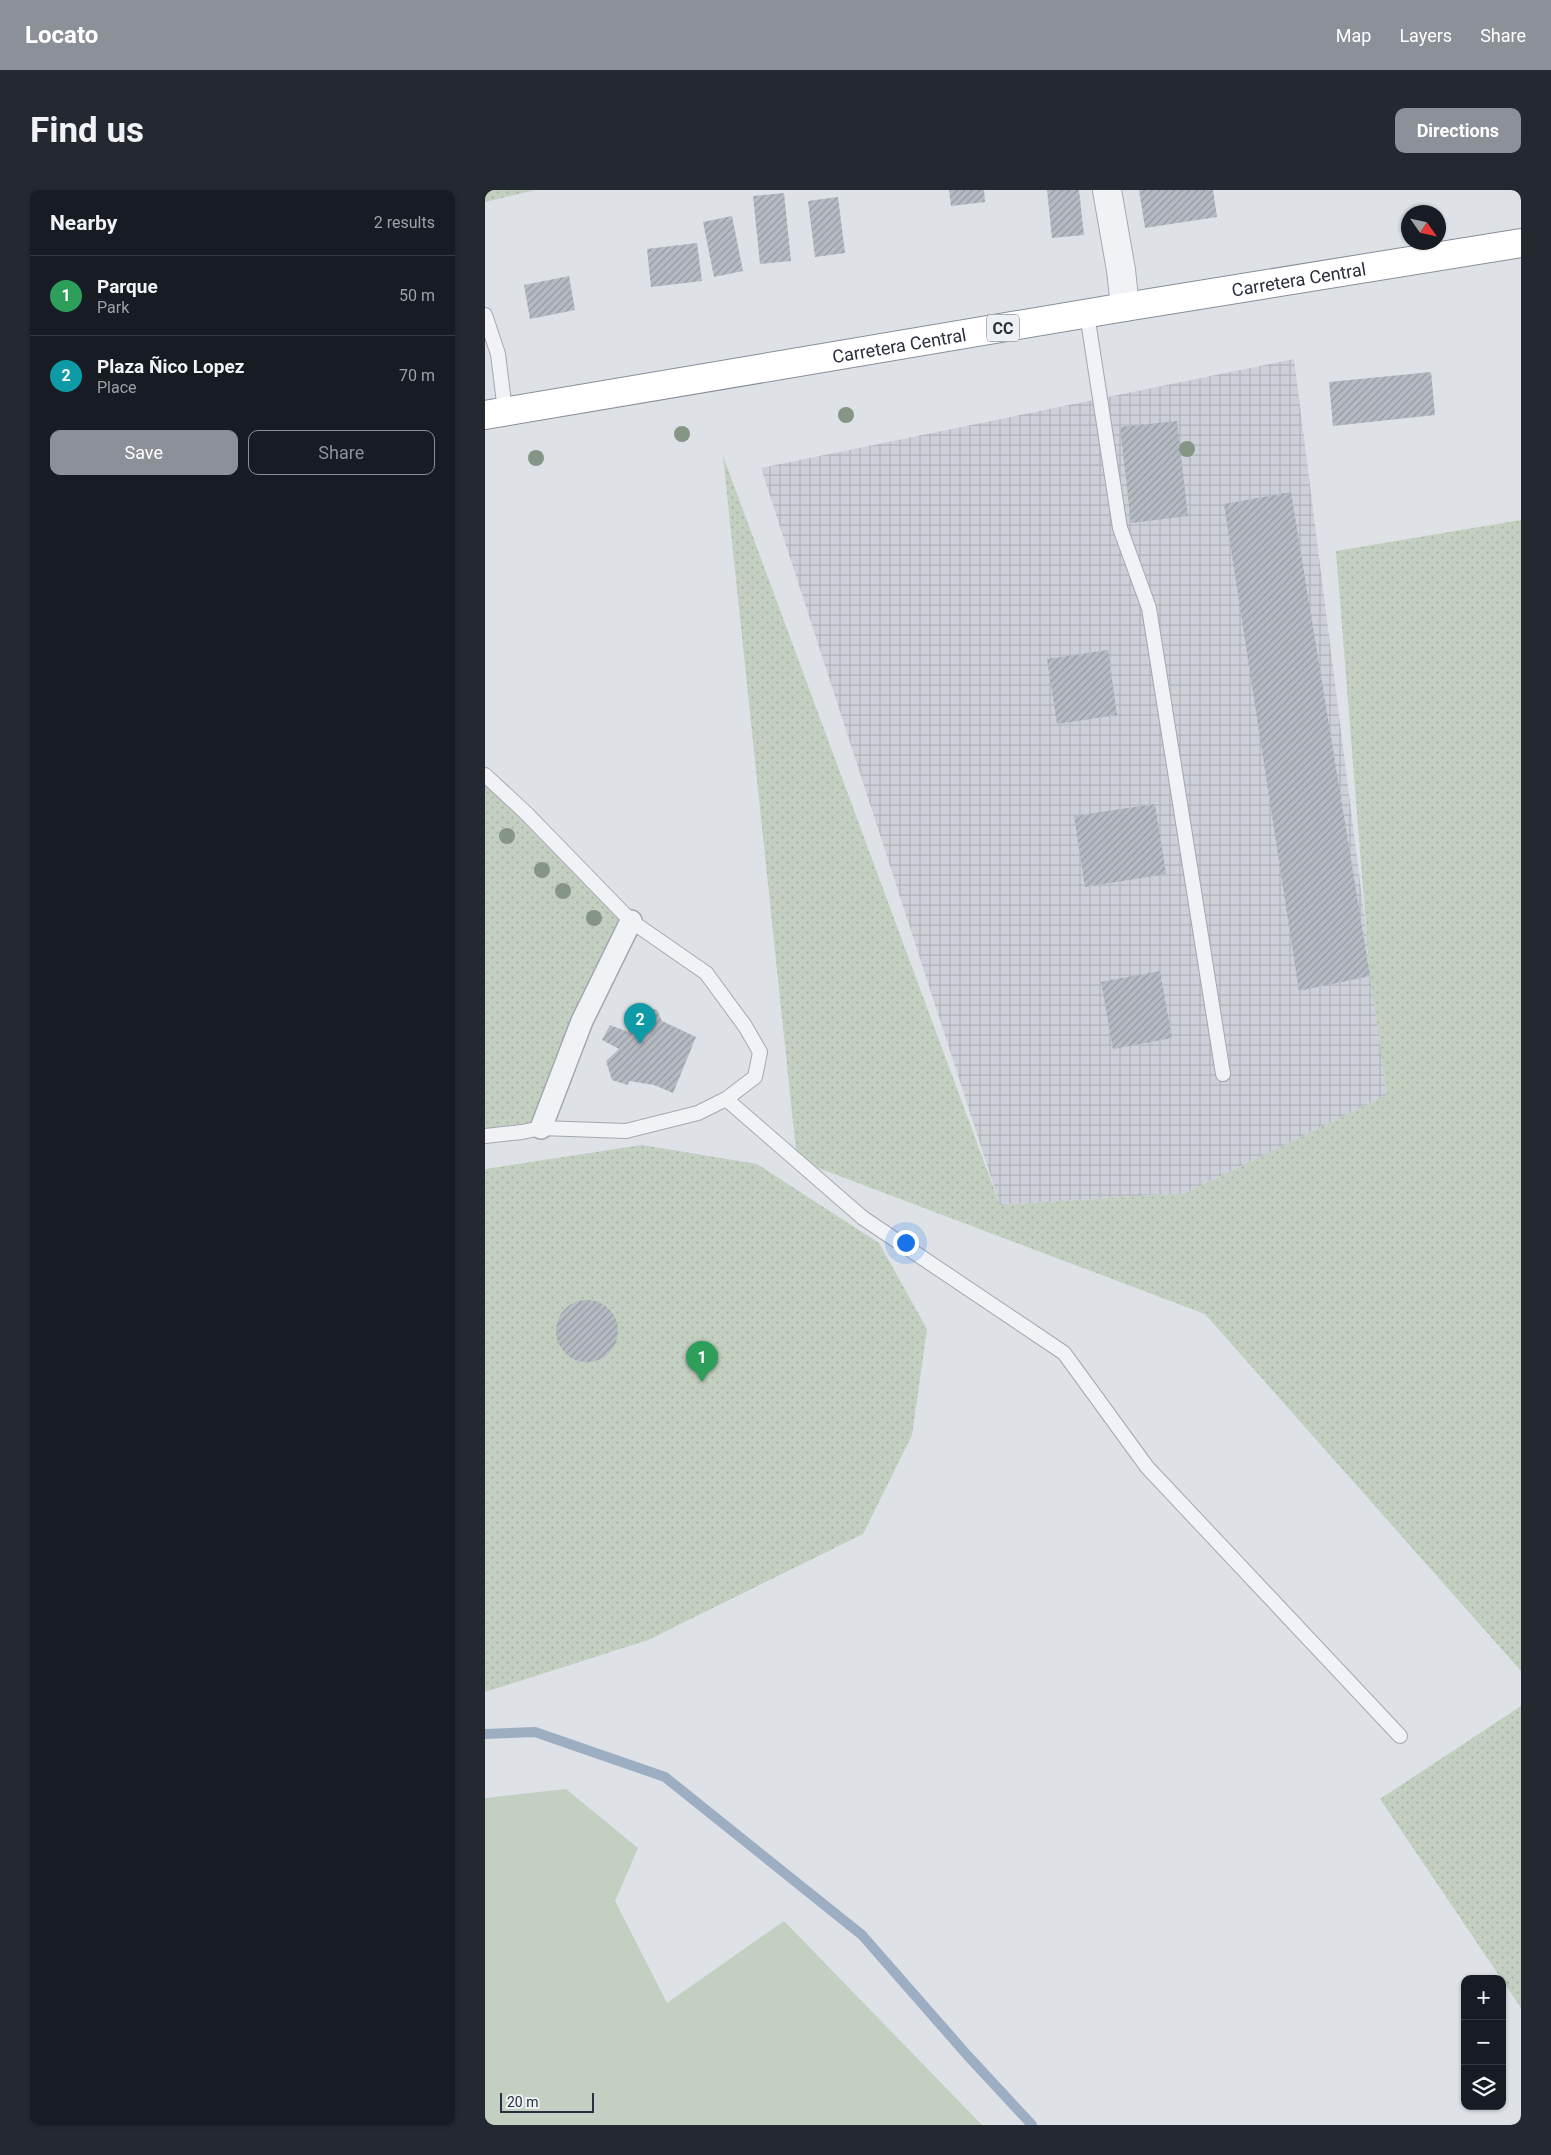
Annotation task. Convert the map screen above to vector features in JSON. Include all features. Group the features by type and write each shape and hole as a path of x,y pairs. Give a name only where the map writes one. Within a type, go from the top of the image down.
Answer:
{"highway":[{"name":"Carretera Central","path":"495,413 1125,307 1521,243"}],"street":[{"path":"1107,190 1121,270 1125,307"},
{"path":"541,1128 582,1021 631,922"}],"lane":[{"path":"1087,314 1120,528 1149,608 1223,1074"},
{"path":"485,315 498,354 495,413"},
{"path":"485,775 526,813 631,922 706,973 745,1026 760,1052 755,1077 726,1098 698,1113 627,1131 541,1128 485,1136"},
{"path":"726,1098 863,1218 1064,1354 1147,1467 1400,1736"}],"shaded area":[{"path":"1294,359 1387,1095 1186,1193 1000,1205 761,468"}],"green space":[{"path":"485,190 536,190 485,202"},
{"path":"723,456 1000,1205 1186,1193 1387,1095 1370,976 1336,551 1521,520 1521,1671 1205,1314 797,1160"},
{"path":"485,780 631,921 541,1128 485,1133"},
{"path":"642,1145 757,1164 879,1243 927,1329 912,1435 863,1534 648,1640 485,1692 485,1169"},
{"path":"1521,1706 1521,2008 1506,1986 1506,1975 1499,1975 1380,1799"},
{"path":"566,1789 638,1848 615,1901 667,2003 784,1921 982,2125 485,2125 485,1798"}],"building":[{"path":"949,190 984,190 985,202 951,206"},
{"path":"1047,190 1079,190 1084,235 1052,238"},
{"path":"1139,190 1213,190 1217,217 1145,228"},
{"path":"784,193 791,261 760,264 753,196"},
{"path":"838,197 845,253 815,257 808,201"},
{"path":"732,216 743,271 714,277 703,222"},
{"path":"697,243 702,281 651,287 647,249"},
{"path":"569,276 575,310 530,319 524,285"},
{"path":"1431,372 1435,415 1333,426 1329,382"},
{"path":"1177,421 1188,516 1131,523 1120,427"},
{"path":"1291,492 1370,976 1299,991 1224,504"},
{"path":"1108,650 1117,715 1057,724 1047,659"},
{"path":"1155,804 1166,874 1085,887 1074,816"},
{"path":"1160,971 1172,1038 1113,1049 1101,982"},
{"path":"638,1005 657,1010 662,1021 696,1037 673,1093 654,1085 629,1081 628,1085 612,1080 606,1061 619,1049 602,1040 610,1025 628,1032 628,1014"},
{"path":"587,1300 599,1302 609,1309 616,1319 618,1331 616,1343 609,1353 599,1360 587,1362 575,1360 565,1353 558,1343 556,1331 558,1319 565,1309 575,1302"}],"waterway":[{"path":"485,1734 535,1732 665,1777 862,1935 968,2056 1032,2125"}],"place":[{"name":"Plaza Ñico Lopez","path":"640,1044"},
{"name":"Parque","path":"702,1382"}]}
